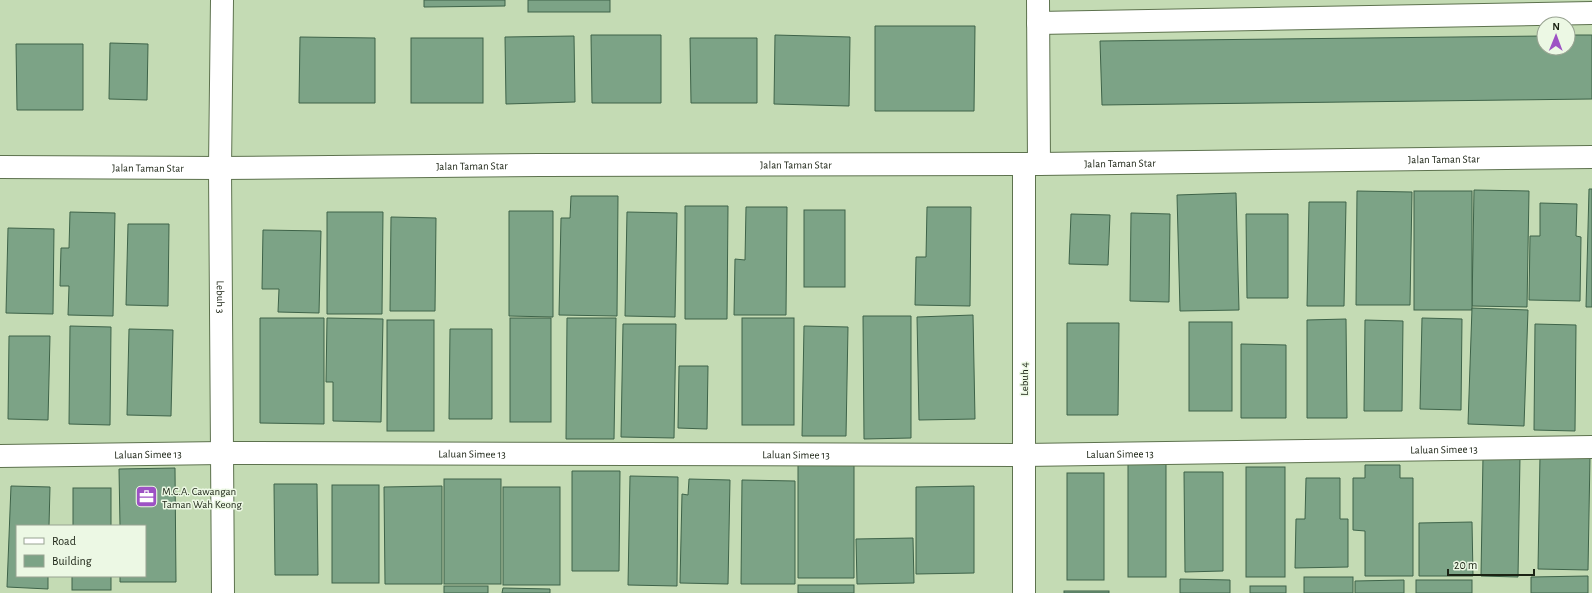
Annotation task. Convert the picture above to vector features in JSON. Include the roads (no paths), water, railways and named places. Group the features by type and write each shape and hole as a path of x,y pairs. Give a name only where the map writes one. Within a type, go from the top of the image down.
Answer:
{"street":[{"name":"Lebuh 3","path":"222,0 220,168 223,593"},
{"name":"Lebuh 4","path":"1024,593 1024,455 1038,0"},
{"path":"1038,23 1592,13"},
{"name":"Jalan Taman Star","path":"0,167 220,168 540,165 1032,164 1592,157"},
{"name":"Laluan Simee 13","path":"0,456 222,453 1024,455 1592,446"}],"place":[{"name":"M.C.A. Cawangan Taman Wah Keong","path":"147,497"}]}
